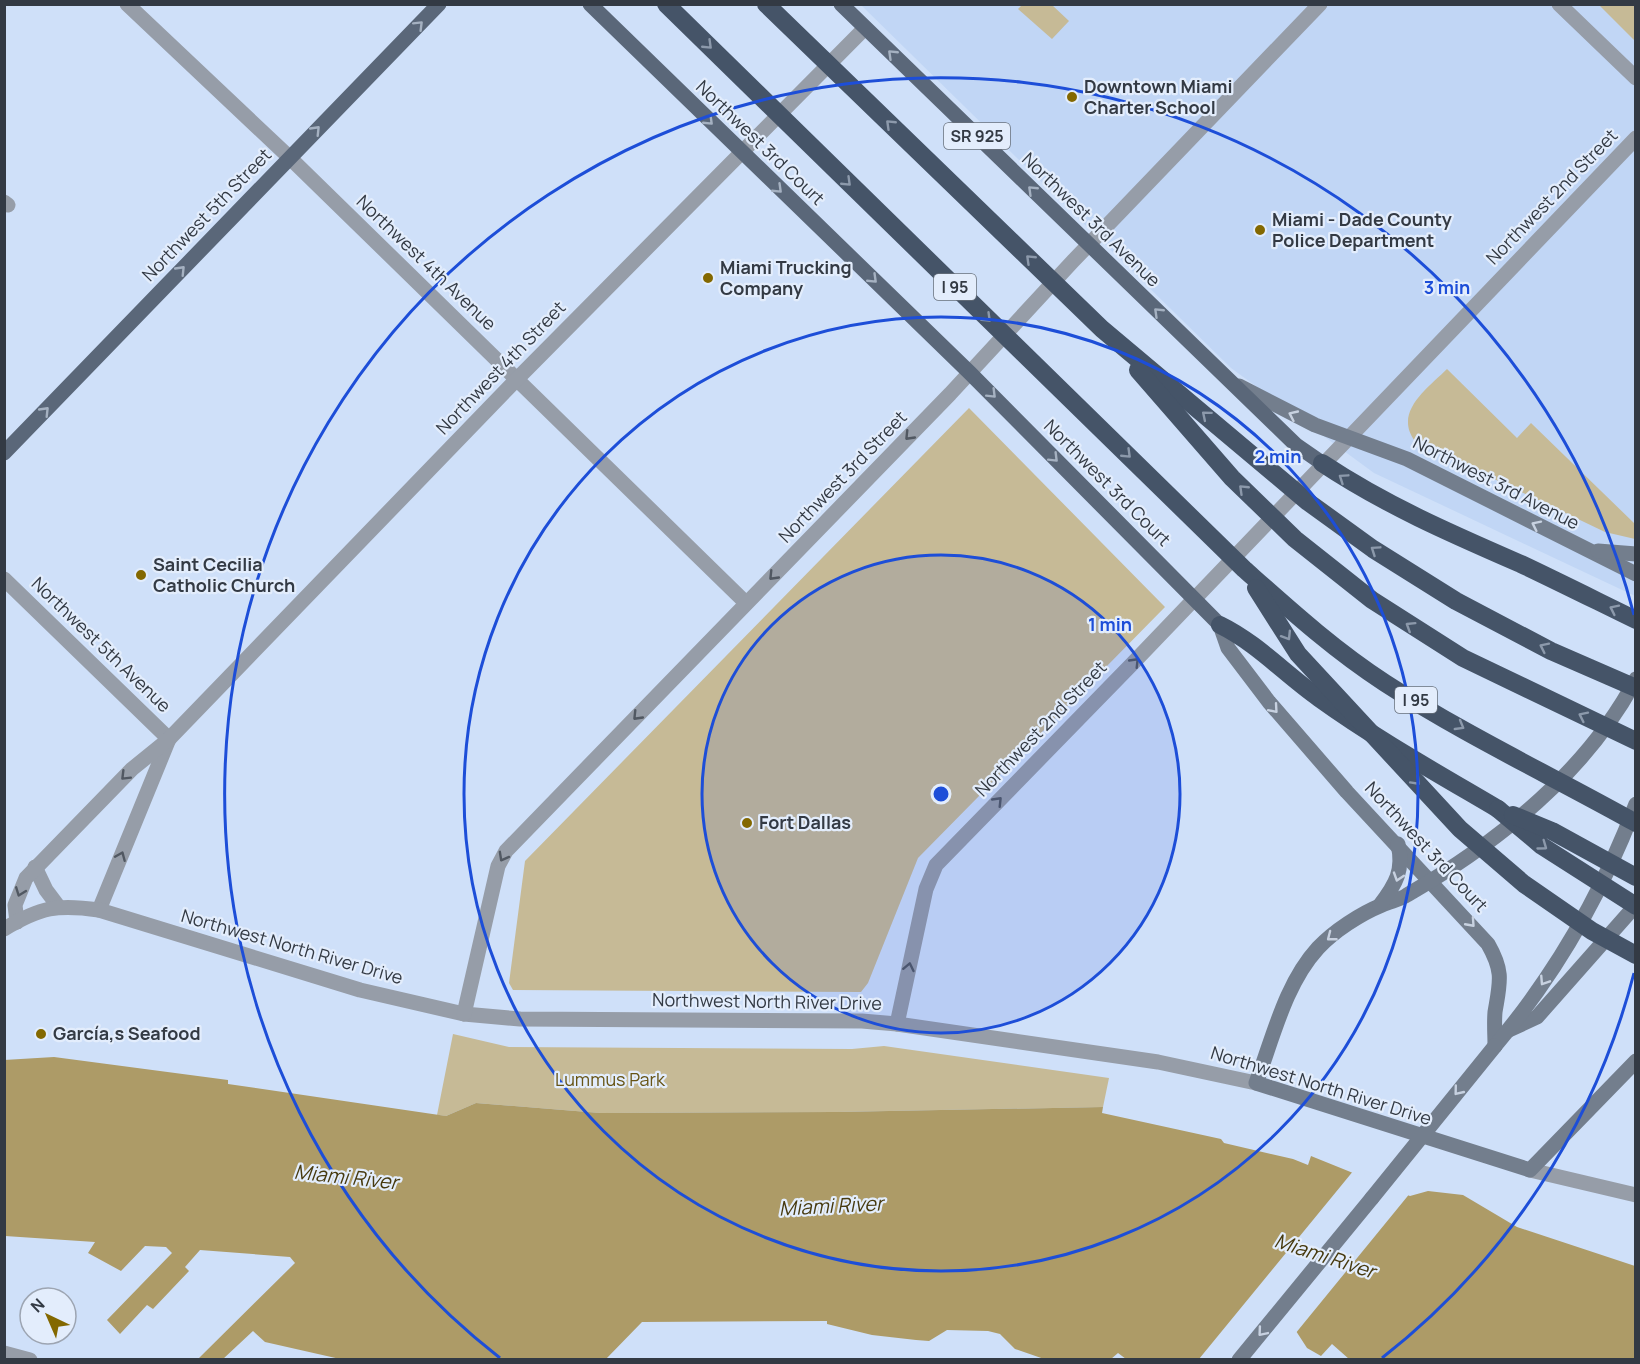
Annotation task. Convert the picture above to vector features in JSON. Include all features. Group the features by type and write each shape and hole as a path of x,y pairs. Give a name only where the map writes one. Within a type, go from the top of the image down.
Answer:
{"highway":[{"name":"I 95","path":"666,4 1244,569 1309,627 1385,683 1527,765 1635,823"},
{"path":"766,4 1102,329 1276,476 1373,549 1501,626 1635,688"},
{"path":"1102,329 1232,478 1295,539 1333,570 1398,618 1463,658 1635,741"},
{"path":"1322,463 1361,490 1424,522 1635,620"},
{"path":"1244,569 1298,654 1460,829 1524,884 1592,931 1635,955"},
{"path":"1220,625 1240,635 1286,674 1349,720 1498,809 1552,831 1635,876"},
{"path":"1605,806 1635,812"},
{"path":"1498,809 1542,846 1635,906"}],"main road":[{"name":"Northwest 5th Street","path":"4,453 439,4"},
{"name":"Northwest 3rd Court","path":"590,4 970,373 1220,625 1228,648 1269,702 1347,792 1475,926 1496,957 1501,978 1495,1013 1495,1046"},
{"name":"Northwest 3rd Avenue","path":"841,4 1200,353 1239,386 1296,445 1322,463"},
{"name":"Northwest 3rd Avenue","path":"1239,386 1315,425 1407,459 1635,574"},
{"path":"1589,551 1635,554"},
{"path":"1256,1083 1287,1001 1306,962 1328,938 1380,905 1405,897 1500,834 1554,786 1597,737 1635,680"},
{"path":"1239,1359 1507,1032 1542,983 1586,911 1616,852 1635,804"},
{"path":"1380,905 1400,876 1401,856 1398,844"},
{"path":"1507,1032 1537,1017 1635,906"},
{"path":"1530,1170 1635,1061"},
{"name":"Northwest North River Drive","path":"1256,1083 1530,1170"}],"street":[{"name":"Northwest 4th Avenue","path":"127,4 289,157 746,603"},
{"name":"Northwest 3rd Street","path":"464,1014 498,866 506,851 970,373 1320,4"},
{"path":"1559,4 1635,78"},
{"name":"Northwest 4th Street","path":"11,925 19,892 35,867 132,769 170,739 517,379 865,28"},
{"name":"Northwest 2nd Street","path":"897,1024 926,889 936,865 1635,138"},
{"name":"Northwest 5th Avenue","path":"4,579 170,739"},
{"name":"Northwest 4th Street","path":"99,910 170,739"},
{"path":"35,867 46,890 58,906"},
{"name":"Northwest North River Drive","path":"11,925 34,912 58,906 99,910 360,990 464,1014 520,1019 851,1021 897,1024 1158,1062 1256,1083"},
{"path":"1530,1170 1635,1195"},
{"path":"4,1353 30,1359"}],"shaded area":[{"path":"861,5 1635,5 1635,596 1374,473 1231,368"}],"green space":[{"path":"1022,5 1052,5 1069,21 1052,39 1018,9"},
{"path":"1599,5 1635,5 1635,41"},
{"path":"1447,369 1517,438 1531,423 1635,524 1635,539 1605,532 1415,441 1409,430 1410,410 1423,392"},
{"path":"969,408 1165,607 918,858 868,983 861,992 513,990 509,983 525,861"},
{"name":"Lummus Park","path":"453,1034 509,1047 852,1049 884,1046 1109,1078 1103,1107 837,1112 600,1113 476,1103 446,1116 437,1115"}],"water":[{"name":"Miami River","path":"54,1057 228,1080 228,1084 446,1116 476,1103 600,1113 837,1112 1103,1107 1102,1113 1221,1139 1224,1143 1293,1159 1308,1165 1311,1156 1410,1196 1428,1191 1463,1195 1517,1227 1635,1266 1635,1359 1349,1359 1332,1344 1321,1356 1307,1348 1296,1331 1268,1331 1212,1359 1126,1359 1118,1353 1111,1359 1047,1360 1015,1349 1000,1334 988,1331 947,1330 929,1341 872,1335 827,1324 827,1321 642,1322 606,1359 340,1359 265,1342 253,1331 223,1359 198,1359 295,1263 290,1257 200,1250 185,1267 189,1271 153,1309 147,1305 120,1334 107,1320 172,1253 166,1247 145,1246 121,1271 88,1253 95,1242 5,1236 4,1060"}],"pier":[{"path":"1354,1170 1411,1192 1295,1334 1269,1334 1217,1360 1199,1359"}],"place":[{"name":"Downtown Miami Charter School","path":"1072,97"},
{"name":"Miami - Dade County Police Department","path":"1260,230"},
{"name":"Miami Trucking Company","path":"708,278"},
{"name":"Saint Cecilia Catholic Church","path":"141,575"},
{"name":"Fort Dallas","path":"747,823"},
{"name":"García,s Seafood","path":"41,1034"}]}
